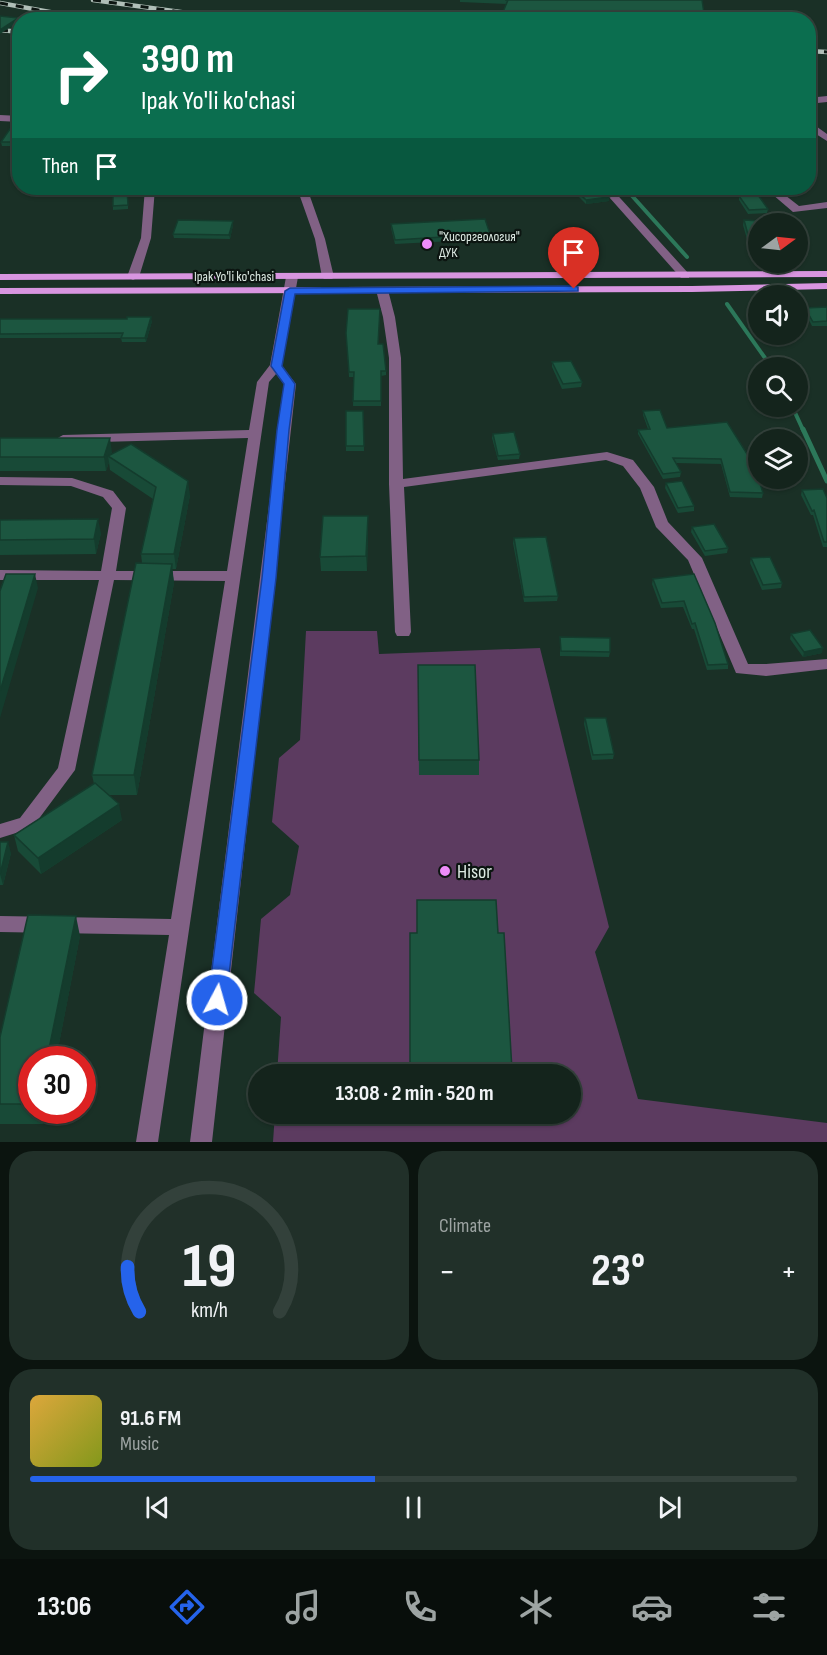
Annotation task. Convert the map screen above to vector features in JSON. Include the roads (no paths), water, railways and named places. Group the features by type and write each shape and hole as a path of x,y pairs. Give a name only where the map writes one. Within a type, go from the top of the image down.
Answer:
{"main road":[{"name":"Ipak Yo'li ko'chasi","path":"0,277 328,278 827,274"},
{"name":"Ipak Yo'li ko'chasi","path":"0,291 827,286"}],"street":[{"path":"133,277 146,238 149,195"},
{"path":"304,195 320,239 328,278"},
{"path":"612,195 685,276"},
{"path":"779,195 797,210 827,205"},
{"path":"147,1142 263,382 276,366 292,277"},
{"path":"382,290 389,317 395,358 396,484 403,632"},
{"path":"201,1142 290,384 276,366"},
{"path":"45,439 256,434"},
{"path":"396,484 607,456 628,463 647,487 661,524 695,558 742,669 766,670 827,664"},
{"path":"0,481 72,482 108,494 119,508 108,575 66,770 26,823 0,831"},
{"path":"0,575 232,576"},
{"path":"0,925 179,927"}],"waterway":[{"path":"631,195 687,257"},
{"path":"727,304 764,357"},
{"path":"797,417 803,429"},
{"path":"808,440 827,481"}],"railway":[{"path":"93,0 181,12"},
{"path":"0,3 50,12"},
{"path":"0,30 12,31"},
{"path":"816,51 827,52"}],"place":[{"name":"\"Хисоргеология\" ДУК","path":"427,244"},
{"name":"Hisor","path":"445,871"}]}
